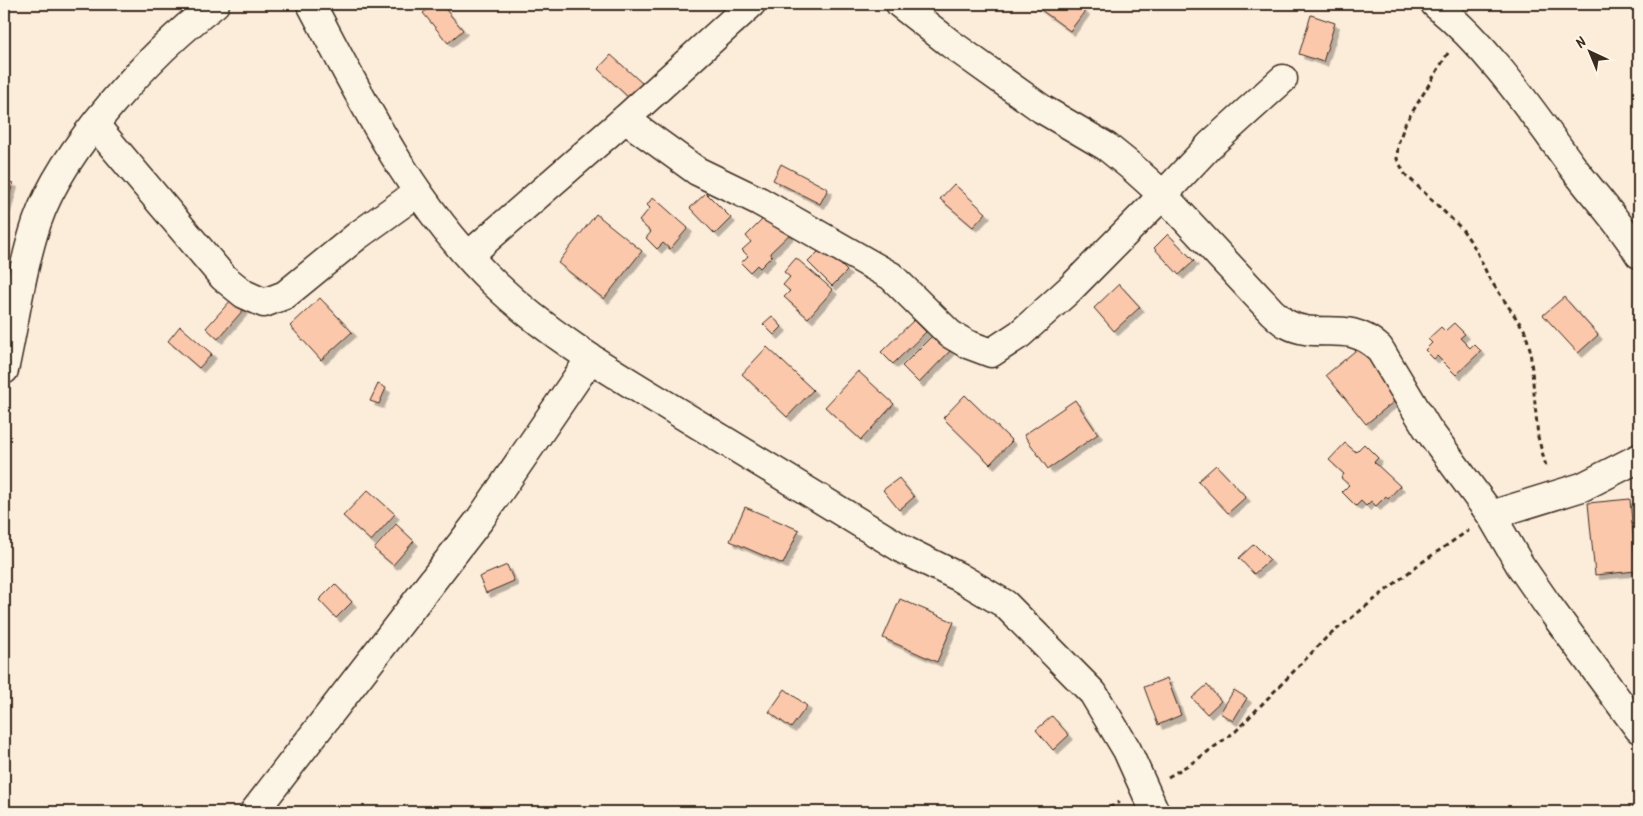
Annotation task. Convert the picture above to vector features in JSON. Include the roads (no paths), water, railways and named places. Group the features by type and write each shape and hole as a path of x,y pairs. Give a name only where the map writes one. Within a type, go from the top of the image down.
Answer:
{"street":[{"path":"4,370 25,263 38,220 62,172 95,125 133,80 183,28 215,4"},
{"path":"311,4 354,86 417,193 468,255 494,283 530,315 590,359 906,551 959,577 1005,604 1093,693 1126,750 1150,801"},
{"path":"468,255 625,119 751,4"},
{"path":"900,4 951,44 1042,109 1107,146 1163,195 1272,312 1288,325 1311,330 1352,332 1368,338 1379,348 1427,428 1492,515 1520,565 1546,604 1639,729"},
{"path":"1435,4 1464,30 1496,64 1533,110 1639,254"},
{"path":"625,119 697,171 759,200 890,276 950,334 966,344 992,353 1020,334 1070,289 1163,195 1210,144 1283,79"},
{"path":"95,125 223,277 244,294 264,303 285,295 357,236 417,193"},
{"path":"261,810 481,518 590,359"},
{"path":"1492,515 1582,487 1639,458"}]}
